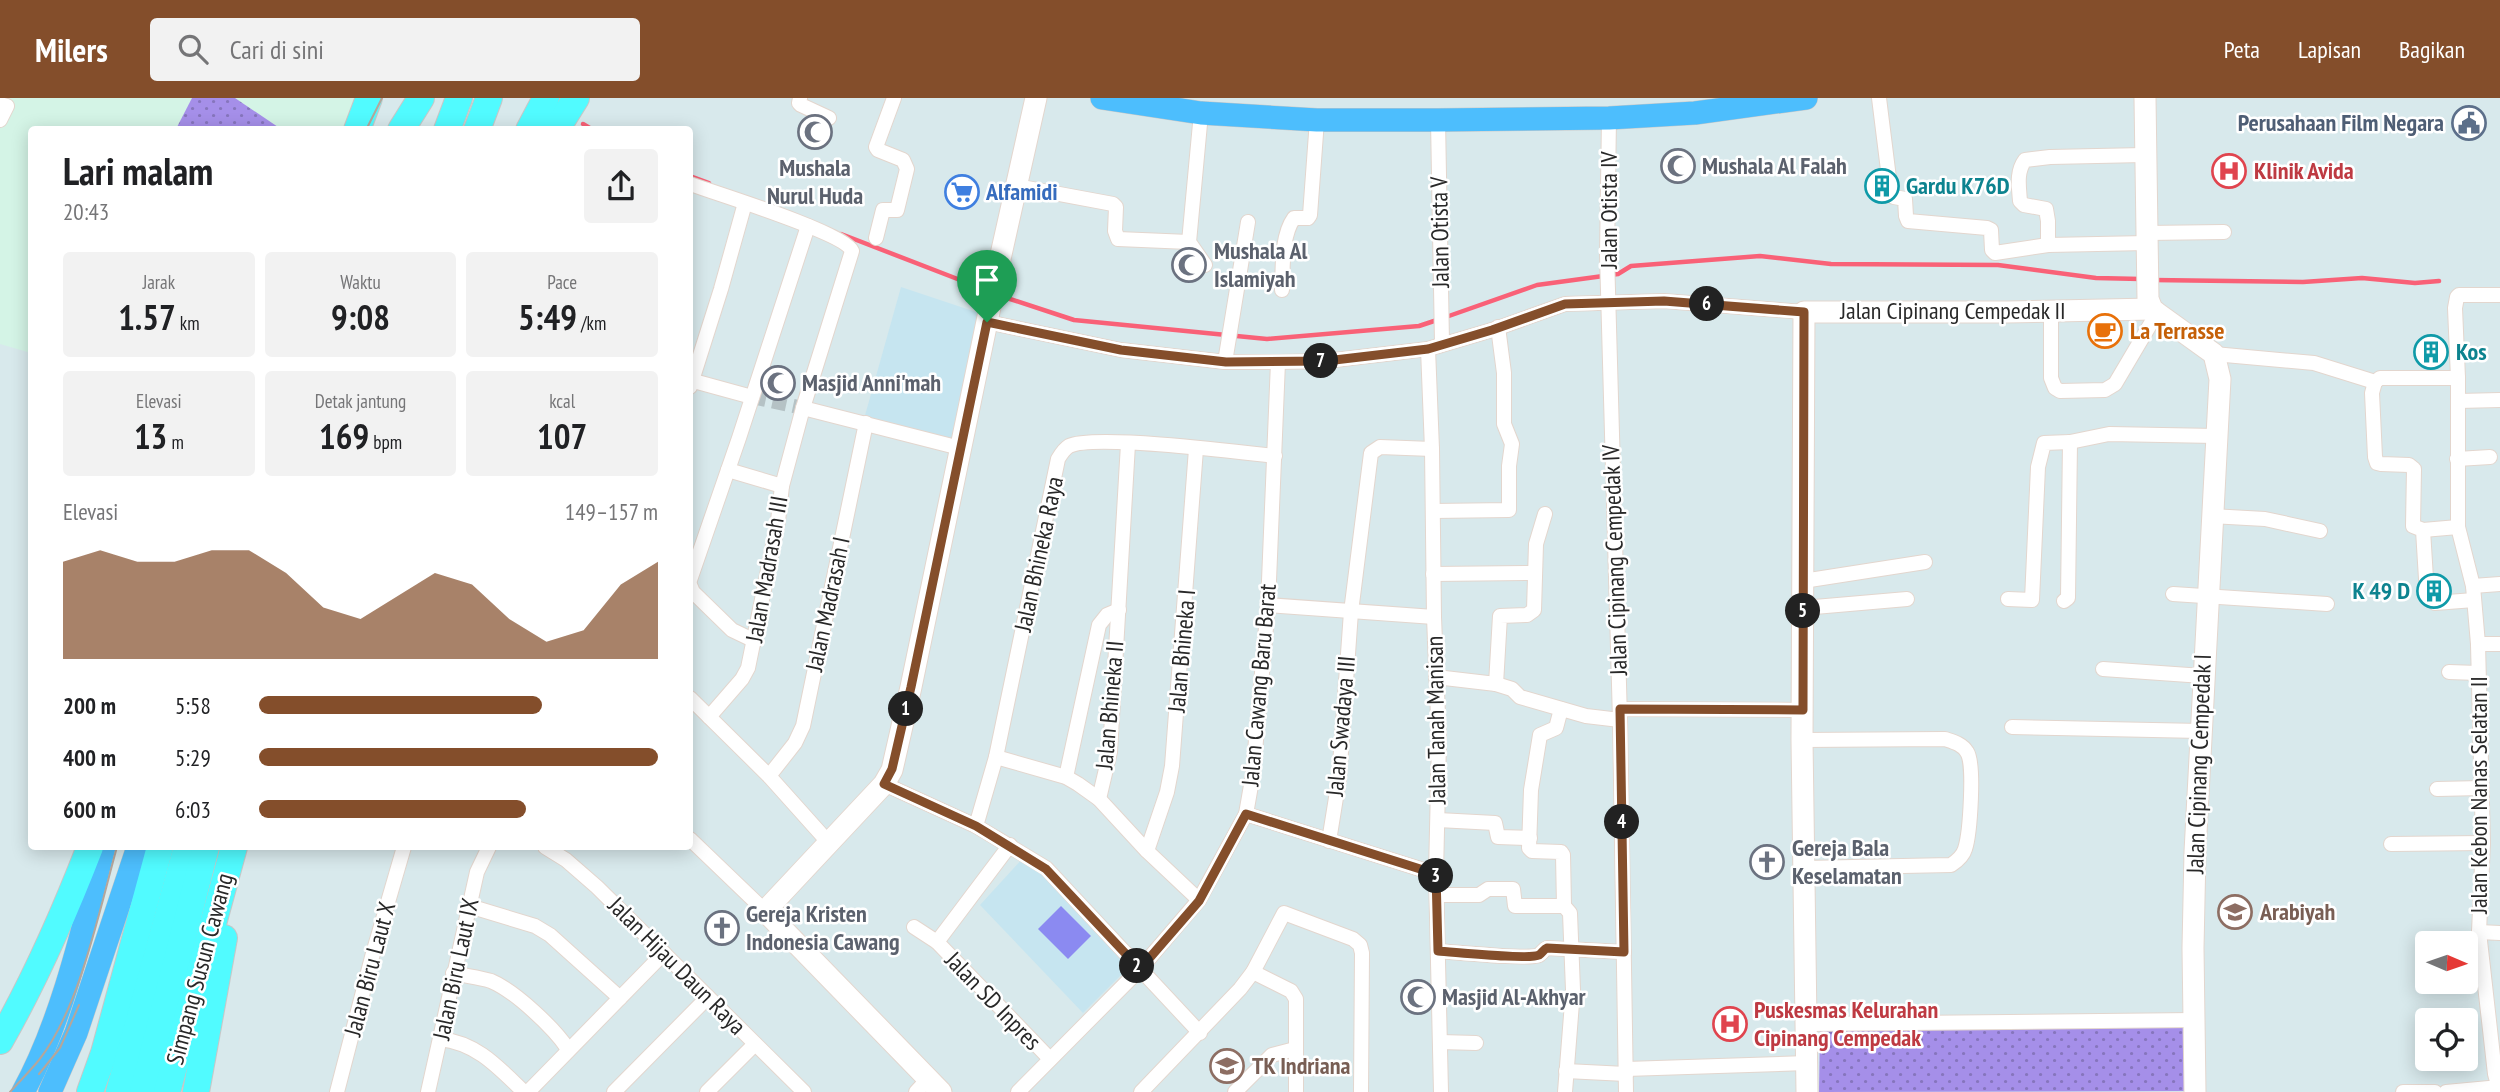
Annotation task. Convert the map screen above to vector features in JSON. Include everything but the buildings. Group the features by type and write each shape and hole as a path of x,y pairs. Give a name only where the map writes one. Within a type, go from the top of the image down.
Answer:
{"highway":[{"path":"358,126 369,98"},
{"path":"394,126 405,98"},
{"path":"404,126 421,98"},
{"path":"449,126 460,98"},
{"path":"478,126 489,98"},
{"path":"531,126 546,98"},
{"path":"558,126 576,98"},
{"path":"0,1041 45,958 89,850"},
{"path":"90,1092 104,1053 159,850"},
{"path":"119,1092 186,850"},
{"path":"143,1092 205,850"},
{"name":"Simpang Susun Cawang","path":"167,1092 233,850"},
{"path":"196,1092 242,850"}],"main road":[{"path":"1102,98 1201,113 1317,120 1609,118 1695,113 1806,98"},
{"path":"27,1085 74,959 103,850"},
{"path":"52,1089 76,1033 137,850"}],"street":[{"path":"800,98 801,105 829,118"},
{"path":"876,238 883,210 897,210 907,169 903,160 876,147 894,98"},
{"path":"765,911 884,784 892,769 1036,98"},
{"path":"1879,98 1891,194 1905,199 1908,220 1990,229 1992,250 1995,253 2048,245 2147,243 2224,232"},
{"path":"2144,98 2146,284 2154,311 2214,354 2314,363 2375,382"},
{"path":"0,120 6,102"},
{"path":"1201,113 1189,242 1205,265"},
{"name":"Jalan Otista IV","path":"1609,118 1609,302"},
{"path":"1282,290 1290,223 1294,218 1308,218 1310,215 1317,120"},
{"name":"Jalan Otista V","path":"1435,346 1442,316 1438,120"},
{"path":"2048,245 2046,209 2024,205 2020,201 2018,177 2021,163 2025,160 2050,157 2144,155"},
{"path":"693,185 808,226 693,574"},
{"path":"1016,187 1113,204 1116,207 1115,236 1118,239 1189,242"},
{"path":"693,373 721,289 745,203"},
{"path":"1226,362 1248,222"},
{"name":"Jalan Madrasah III","path":"709,717 742,680 755,640 778,521 782,486 803,408 852,255 851,247 808,226"},
{"path":"2478,644 2474,593 2458,527 2455,307 2457,297 2500,295"},
{"path":"991,302 1121,350 1226,362 1326,361 1435,346 1565,304 1664,301 1804,312"},
{"name":"Jalan Cipinang Cempedak IV","path":"1609,302 1620,715 1626,1092"},
{"path":"2051,311 2051,378 2055,388 2060,391 2110,388 2154,311"},
{"name":"Jalan Cipinang Cempedak II","path":"1807,1092 1802,740 1804,312 2154,311"},
{"path":"1433,511 1509,510 1512,444 1504,424 1504,373 1498,327"},
{"name":"Jalan Tanah Manisan","path":"1435,346 1432,449 1439,741 1436,874 1441,1092"},
{"name":"Jalan Cipinang Cempedak I","path":"2195,1092 2193,948 2203,676 2220,379 2214,354"},
{"name":"Jalan Cawang Baru Barat","path":"1018,1092 1140,969 1199,901 1246,814 1253,774 1268,605 1278,362"},
{"path":"2458,378 2380,378 2375,382 2372,393 2377,463 2409,465 2414,469 2413,526 2423,530 2458,527"},
{"path":"693,383 752,397"},
{"path":"2458,401 2500,400"},
{"path":"803,408 960,447"},
{"name":"Jalan Madrasah I","path":"769,776 795,743 803,726 866,423"},
{"path":"2008,599 2032,600 2038,467 2044,443 2070,442 2109,434 2216,436"},
{"path":"2064,601 2068,599 2069,574 2070,442"},
{"name":"Jalan Bhineka Raya","path":"976,826 996,757 1058,459 1070,446 1086,443 1275,456"},
{"name":"Jalan Bhineka II","path":"1099,799 1110,752 1128,444"},
{"name":"Jalan Swadaya III","path":"1329,841 1339,779 1351,612 1371,453 1380,447 1432,449"},
{"name":"Jalan Bhineka I","path":"1147,850 1167,792 1172,766 1196,449"},
{"path":"2457,459 2490,457"},
{"path":"728,470 782,486"},
{"path":"1496,684 1499,618 1503,614 1533,613 1536,544 1545,514"},
{"path":"2211,516 2265,519 2320,531"},
{"path":"2423,530 2427,595 2430,600 2435,603 2500,584"},
{"path":"1803,580 1925,562"},
{"path":"1433,573 1535,573"},
{"path":"693,592 732,630 755,640"},
{"path":"2173,594 2327,604"},
{"path":"1803,608 1907,600"},
{"path":"1268,605 1434,617"},
{"name":"Jalan Bhineka II","path":"1066,777 1099,625 1107,615 1119,610"},
{"name":"Jalan Kebon Nanas Selatan II","path":"2499,1089 2479,932 2483,843 2478,644 2500,644"},
{"path":"2103,670 2203,676"},
{"path":"2449,672 2478,673"},
{"path":"1436,677 1496,684 1512,689 1520,697 1586,716 1803,710"},
{"path":"693,701 769,776 829,843"},
{"path":"1561,709 1556,728 1540,735 1531,790 1529,848 1532,851 1562,853 1564,906 1570,913 1573,990 1565,1092"},
{"path":"2012,727 2201,731"},
{"path":"1802,740 1944,739 1958,743 1965,750 1969,755 1970,769 1969,830 1965,852 1951,865 1805,868"},
{"path":"996,757 1066,777 1099,799 1199,901"},
{"path":"884,784 976,826 1046,869 1200,1033"},
{"path":"2437,789 2482,788"},
{"path":"1246,814 1436,874"},
{"path":"1437,820 1495,823 1498,837 1530,838"},
{"path":"693,842 765,911 928,1088"},
{"path":"2391,844 2483,843"},
{"path":"937,942 1010,845"},
{"name":"Jalan Biru Laut X","path":"337,1092 403,850"},
{"name":"Jalan Biru Laut IX","path":"428,1092 477,872 488,850"},
{"name":"Jalan Hijau Daun Raya","path":"550,850 566,860 597,887 801,1091"},
{"path":"1437,895 1479,895 1488,889 1513,889 1517,907 1564,906"},
{"path":"469,906 534,926 550,935 621,998"},
{"path":"1141,1092 1234,997 1253,972 1284,913 1360,945 1362,1092"},
{"name":"Jalan SD Inpres","path":"914,927 937,942 1050,1059"},
{"path":"2479,932 2500,933"},
{"path":"1438,951 1472,952 1499,957 1537,955 1547,948 1624,952"},
{"path":"440,1039 452,1040 477,1049 526,1092 664,953"},
{"path":"1253,972 1294,994 1296,1092"},
{"path":"453,973 490,981 504,989 558,1033 568,1049"},
{"path":"614,1092 708,997"},
{"path":"1806,1024 2194,1020"},
{"path":"1440,1042 1476,1043"},
{"path":"707,1092 755,1044"},
{"path":"1235,1092 1272,1055 1295,1049"},
{"path":"1566,1071 1626,1072 1807,1063"},
{"path":"2446,1092 2499,1089"},
{"path":"2403,1092 2435,1092"}],"shaded area":[{"path":"10,98 362,98 346,126 28,126 28,352 0,344 0,117"},
{"path":"192,98 235,98 277,126 178,126"},
{"path":"901,287 985,315 957,445 864,419"},
{"path":"1025,856 1130,966 1083,1013 980,905"},
{"path":"1061,906 1091,936 1068,959 1038,929"},
{"path":"2192,1023 2192,1091 1819,1092 1820,1026"}],"waterway":[{"path":"693,177 709,183"},
{"path":"841,234 986,290"},
{"path":"1446,317 1537,285 1618,274 1631,266 1760,256 1831,264 1998,265 2096,278 2141,279"},
{"path":"2153,280 2303,282 2362,278 2415,283 2439,281"},
{"path":"998,295 1074,320 1267,339 1419,326 1437,320"}],"tunnel":[{"path":"752,397 803,408"}],"tram line":[{"path":"368,126 382,98"},
{"path":"10,1092 39,1060 66,1014 87,958 116,850"},
{"path":"39,1074 60,1048 79,1005"}],"place":[{"name":"Perusahaan Film Negara","path":"2469,123"},
{"name":"Mushala Nurul Huda","path":"815,132"},
{"name":"Mushala Al Falah","path":"1678,166"},
{"name":"Klinik Avida","path":"2229,171"},
{"name":"Gardu K76D","path":"1882,186"},
{"name":"Alfamidi","path":"962,192"},
{"name":"Mushala Al Islamiyah","path":"1189,265"},
{"name":"La Terrasse","path":"2105,331"},
{"name":"Kos","path":"2431,352"},
{"name":"Masjid Anni'mah","path":"778,383"},
{"name":"K 49 D","path":"2434,591"},
{"name":"Gereja Bala Keselamatan","path":"1767,862"},
{"name":"Arabiyah","path":"2235,912"},
{"name":"Gereja Kristen Indonesia Cawang","path":"722,928"},
{"name":"Masjid Al-Akhyar","path":"1418,997"},
{"name":"Puskesmas Kelurahan Cipinang Cempedak","path":"1730,1024"},
{"name":"TK Indriana","path":"1227,1066"}],"route":[{"path":"1664,301 1804,312 1803,710 1620,709 1624,952 1547,948 1537,955 1499,957 1472,952 1438,951 1436,874 1246,814 1199,901 1140,969 1046,869 976,826 884,784 892,769 911,687 987,322 1121,350 1226,362 1278,362 1326,361 1428,349 1565,304 1664,301"}]}
